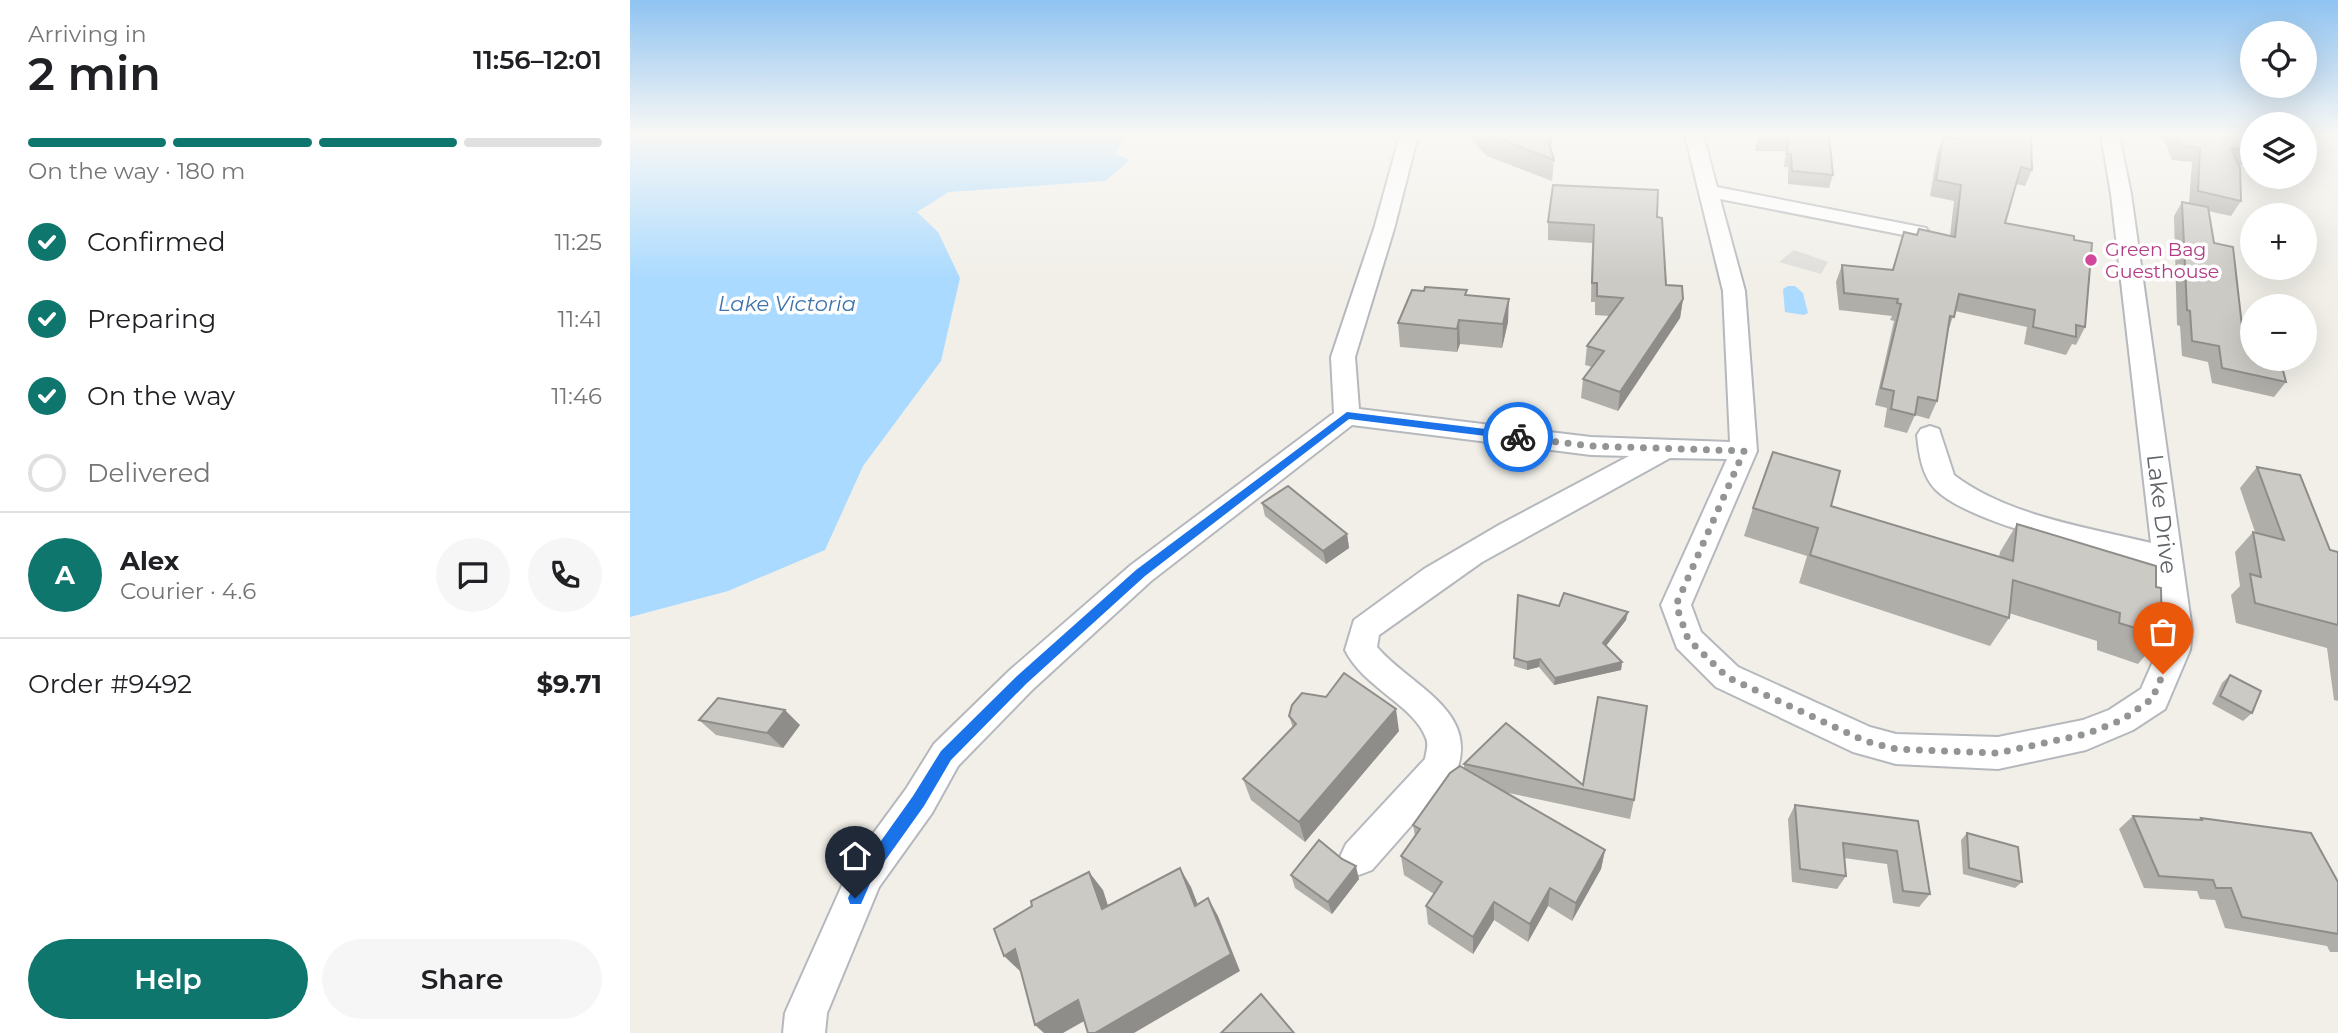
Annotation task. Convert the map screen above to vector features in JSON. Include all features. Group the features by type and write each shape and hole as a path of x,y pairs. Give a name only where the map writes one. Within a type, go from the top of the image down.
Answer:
{"street":[{"path":"1347,416 1343,357 1396,183"},
{"name":"Lake Drive","path":"1704,183 1734,291 1744,451 1676,605 1688,639 1727,677 1865,741 1896,749 1998,753 2086,734 2122,720 2152,699 2174,650 2176,630 2169,558 2119,183"},
{"path":"1706,191 1919,232"},
{"path":"804,1033 806,1013 866,874 919,801 946,755 1021,680 1141,573 1347,416 1591,446 1744,451"},
{"path":"1930,435 1934,461 1943,480 1956,493 1996,510 2169,558"},
{"path":"1359,856 1442,766 1445,739 1429,711 1378,671 1361,650 1365,629 1389,609 1516,527 1665,449"}],"shaded area":[{"path":"1794,250 1828,262 1821,274 1779,262"}],"water":[{"name":"Lake Victoria","path":"630,183 1074,183 949,192 917,212 938,232 960,278 941,361 863,466 825,550 728,591 630,617"},
{"path":"1795,286 1803,293 1808,313 1804,315 1785,312 1783,289"}],"building":[{"path":"1952,183 2016,183 2005,223 2074,236 2074,240 2092,243 2085,327 2076,325 2076,337 2033,327 2035,310 1959,294 1954,317 1950,316 1937,401 1918,397 1915,415 1891,409 1894,391 1881,388 1901,304 1897,303 1898,299 1844,293 1842,265 1893,270 1904,232 1917,235 1919,229 1955,237 1961,185"},
{"path":"2198,183 2240,183 2241,201 2198,191"},
{"path":"1553,185 1658,190 1657,217 1662,218 1666,285 1682,286 1683,299 1620,392 1583,379 1604,351 1587,346 1623,298 1597,296 1597,283 1592,283 1594,225 1548,222"},
{"path":"2182,202 2208,207 2214,243 2233,247 2240,309 2240,371 2283,371 2286,382 2222,368 2219,346 2192,341 2190,311 2187,310"},
{"path":"1425,287 1467,290 1465,295 1509,299 1503,324 1459,320 1457,329 1398,323 1412,290 1424,291"},
{"path":"1773,452 1840,471 1831,506 2013,561 2017,524 2156,566 2156,587 2161,588 2162,636 2119,623 2120,613 2013,580 2009,618 1810,555 1818,528 1753,508"},
{"path":"2257,467 2300,475 2330,550 2338,552 2338,625 2255,603 2250,574 2261,577 2253,532 2284,540"},
{"path":"1288,486 1347,534 1323,551 1262,503"},
{"path":"1564,593 1628,612 1603,643 1622,662 1555,678 1540,659 1527,662 1514,658 1518,595 1559,606"},
{"path":"1344,673 1396,709 1299,822 1243,779 1296,724 1289,716 1292,705 1302,693 1326,697"},
{"path":"2230,675 2261,691 2252,713 2220,696"},
{"path":"1598,697 1647,706 1634,800 1464,764 1506,723 1583,785"},
{"path":"718,698 785,710 767,733 699,720"},
{"path":"1460,766 1605,850 1576,903 1550,888 1530,924 1494,902 1473,937 1426,906 1442,882 1401,856 1420,829 1413,825 1450,773"},
{"path":"1795,805 1918,821 1930,894 1903,891 1897,851 1843,843 1846,876 1800,869"},
{"path":"2133,816 2202,820 2201,818 2311,833 2338,882 2338,934 2242,917 2231,888 2216,888 2213,880 2159,876"},
{"path":"1967,833 2018,847 2022,882 1969,868"},
{"path":"1319,840 1342,859 1356,866 1328,902 1291,875"},
{"path":"1180,868 1195,906 1208,898 1231,954 1095,1033 1088,1033 1078,1000 1035,1025 1015,949 1004,956 994,929 1032,906 1031,901 1089,872 1102,909"},
{"path":"1261,994 1294,1033 1221,1033"}],"way so far":[{"path":"1518,437 1591,446 1744,451 1676,605 1688,639 1727,677 1865,741 1896,749 1998,753 2086,734 2122,720 2152,699 2163,674"}],"place":[{"name":"Green Bag Guesthouse","path":"2091,260"}],"route":[{"path":"855,898 866,874 919,801 946,755 1021,680 1141,573 1347,416 1518,437"}]}
